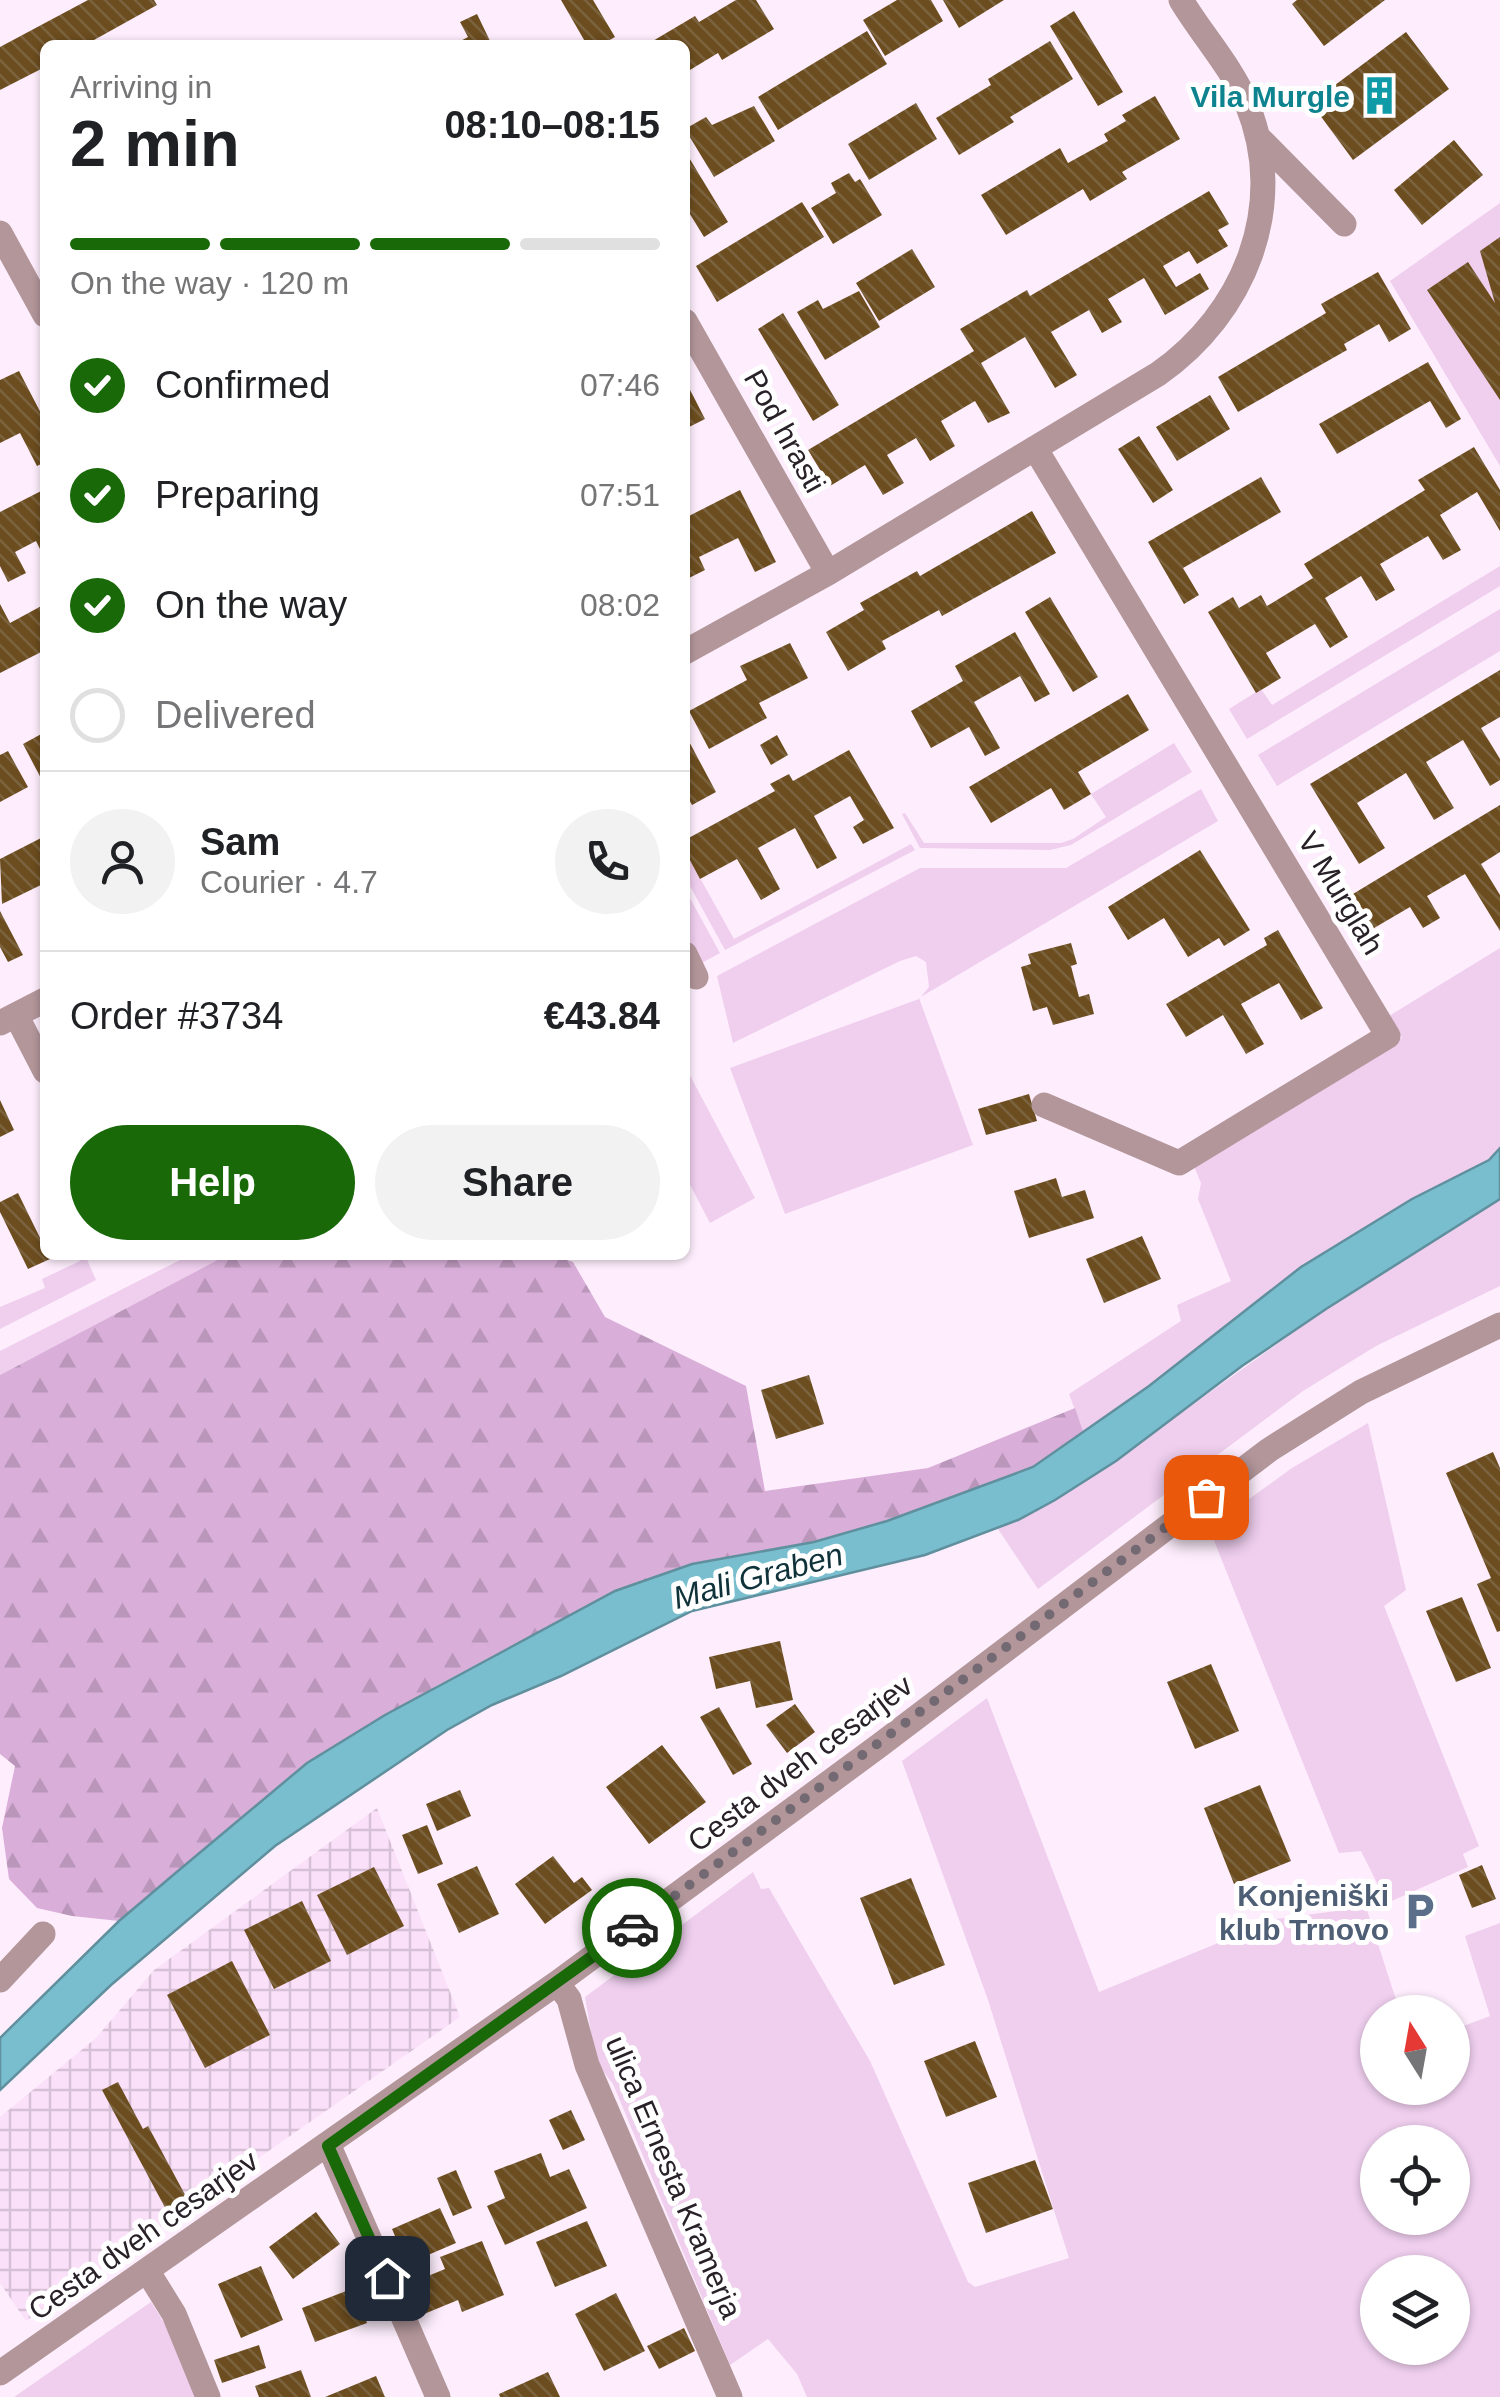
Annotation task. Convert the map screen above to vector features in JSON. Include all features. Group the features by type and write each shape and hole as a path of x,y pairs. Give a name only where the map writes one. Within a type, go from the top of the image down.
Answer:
{"street":[{"path":"690,649 828,573 1158,374 1185,356 1215,324 1239,286 1255,248 1262,209 1257,136 1231,73 1186,2"},
{"path":"1257,136 1344,224"},
{"path":"0,232 40,306"},
{"name":"Pod hrasti","path":"690,330 828,573"},
{"name":"V Murglah","path":"1035,448 1388,1036 1180,1163 1044,1104"},
{"path":"40,1003 8,1019 40,1064"},
{"name":"Cesta dveh cesarjev","path":"0,2374 557,1983 834,1780 1269,1450 1362,1392 1500,1325"},
{"path":"0,1980 43,1934"},
{"name":"ulica Ernesta Kramerja","path":"557,1983 569,1999 587,2065 730,2397"},
{"path":"328,2146 438,2397"},
{"path":"148,2272 174,2314 208,2397"}],"shaded area":[{"path":"1500,203 1500,466 1390,281"},
{"path":"1500,566 1500,586 1247,739 1229,709 1261,689 1272,705"},
{"path":"1500,609 1500,651 1277,786 1258,755"},
{"path":"1174,743 1192,772 1071,845 1050,850 920,848 902,814 924,843 1061,843 1106,817 1091,794"},
{"path":"1201,789 1218,821 921,997 929,987 926,962 916,956 733,1043 717,976 920,868 1066,868"},
{"path":"911,844 915,850 725,950 690,886 690,860 734,939"},
{"path":"690,898 720,953 698,965 690,948"},
{"path":"1500,948 1500,1148 1489,1160 1412,1199 1301,1267 1084,1434 1069,1394 1181,1321 1177,1305 1231,1281 1198,1199 1201,1183 1193,1164 1402,1038 1389,1016"},
{"path":"919,999 973,1145 785,1214 730,1068"},
{"path":"690,1075 755,1198 710,1223 690,1185"},
{"path":"1500,1199 1500,1286 1376,1346 1303,1391 1038,1589 998,1529 1089,1479 1326,1309"},
{"path":"87,1260 96,1280 0,1329 0,1307 45,1288 42,1279"},
{"path":"180,1260 218,1260 0,1375 0,1351"},
{"path":"1368,1423 1406,1590 1384,1606 1479,1846 1463,1854 1468,1867 1387,1903 1361,1851 1339,1853 1209,1528 1292,1468"},
{"path":"987,1698 1099,1992 1276,1919 1366,1907 1394,1995 1360,1995 1360,2105 1470,2105 1470,2024 1490,2016 1465,1936 1500,1923 1500,2397 807,2397 797,2374 768,2339 730,2365 613,2084 596,2062 585,1997 753,1872 761,1889 769,1888 870,2061 968,2282 975,2287 1069,2258 988,2000 902,1761"},
{"path":"377,1808 460,2017 26,2321 0,2283 0,2117 96,2038 154,1970"},
{"path":"151,2302 173,2337 197,2397 14,2397"}],"green space":[{"path":"218,1260 567,1260 573,1262 605,1317 746,1386 765,1491 928,1468 1075,1408 1084,1434 1033,1467 887,1521 814,1542 692,1564 615,1591 438,1685 307,1763 119,1921 37,1908 9,1879 2,1828 15,1766 0,1754 0,1375"}],"water":[{"name":"Mali Graben","path":"1500,1148 1500,1199 1326,1309 1242,1366 1116,1461 1055,1500 1018,1520 925,1555 692,1611 447,1730 275,1846 111,1985 0,2090 0,2038 119,1921 307,1763 385,1715 615,1591 692,1564 814,1542 887,1521 1033,1467 1149,1386 1301,1267 1412,1199 1489,1160"}],"building":[{"path":"88,0 154,0 157,5 94,40 40,40 40,70 0,90 0,47"},
{"path":"561,0 593,0 615,37 584,40"},
{"path":"736,0 756,0 774,29 722,60 718,53 690,70 690,40 654,40 695,16 699,22"},
{"path":"897,0 931,0 943,21 885,56 863,20"},
{"path":"943,0 1004,0 959,28"},
{"path":"1297,0 1385,0 1324,46 1292,4"},
{"path":"1074,11 1123,92 1098,106 1050,26"},
{"path":"477,14 490,40 462,40 468,37 460,22"},
{"path":"867,31 887,64 778,130 758,97"},
{"name":"Vila Murgle","path":"1406,32 1449,89 1353,160 1311,103"},
{"path":"1050,41 1073,79 1010,117 1014,122 959,155 936,118 991,85 988,79"},
{"path":"1155,96 1180,139 1122,172 1127,179 1090,201 1083,189 1006,235 981,195 1060,148 1068,163 1108,141 1104,134 1126,121 1122,115"},
{"path":"916,103 937,139 869,180 848,144"},
{"path":"754,106 775,141 714,177 690,137 690,126 706,117 712,125"},
{"path":"1454,140 1483,175 1422,225 1394,190"},
{"path":"690,159 728,222 704,237 690,214"},
{"path":"849,173 855,182 860,179 882,215 833,244 811,208 836,193 831,183"},
{"path":"1209,191 1229,224 1218,230 1228,246 1197,264 1189,251 1163,266 1176,287 1200,273 1209,289 1165,315 1144,278 1108,299 1122,322 1102,333 1089,310 1051,332 1077,375 1055,388 1025,337 981,363 1010,413 988,423 975,401 941,421 955,446 930,461 916,438 887,455 904,483 883,495 865,465 830,486 808,450 974,351 960,329 1027,290 1030,296"},
{"path":"802,202 824,237 717,302 696,266"},
{"path":"1500,237 1500,400 1427,290 1468,262 1495,303 1480,251"},
{"path":"912,249 935,287 879,321 856,283"},
{"path":"1378,272 1411,329 1389,342 1379,324 1344,344 1347,350 1238,412 1218,377 1326,313 1321,304"},
{"path":"859,291 880,327 825,360 797,312 818,300 823,309"},
{"path":"783,313 839,405 813,421 758,329"},
{"path":"1428,362 1461,419 1446,428 1430,401 1337,454 1319,424"},
{"path":"19,371 40,411 37,466 20,433 0,443 0,380"},
{"path":"690,390 705,419 690,426"},
{"path":"1210,395 1230,429 1177,461 1156,427"},
{"path":"1139,436 1173,490 1153,503 1118,449"},
{"path":"1474,447 1500,490 1500,531 1477,492 1440,515 1461,550 1443,560 1428,536 1380,564 1395,590 1376,601 1361,576 1325,598 1348,637 1330,648 1315,624 1266,653 1281,678 1256,693 1208,612 1233,597 1239,608 1261,595 1267,606 1313,578 1304,564 1425,490 1418,480"},
{"path":"1261,477 1281,512 1183,568 1199,595 1184,604 1148,542"},
{"path":"740,490 776,562 755,572 738,538 699,557 705,570 690,578 690,515"},
{"path":"40,492 40,549 36,541 15,552 26,573 8,582 0,566 0,512"},
{"path":"1032,511 1056,553 942,616 939,610 882,641 886,649 848,671 826,632 864,610 860,603 917,571 920,576"},
{"path":"1050,597 1098,677 1073,692 1025,612"},
{"path":"0,604 10,623 40,607 40,653 0,673"},
{"path":"1015,632 1050,694 1035,702 1020,676 974,702 1000,748 985,756 969,727 931,748 911,711 963,681 955,666"},
{"path":"790,643 808,678 759,703 767,718 709,749 690,710 747,680 740,666"},
{"path":"1500,670 1500,717 1481,728 1500,759 1500,780 1490,786 1463,740 1426,762 1454,808 1434,820 1406,773 1357,803 1385,848 1359,864 1310,784"},
{"path":"1128,694 1149,730 1078,772 1091,794 1064,810 1051,788 991,823 969,787"},
{"path":"40,735 40,776 23,744"},
{"path":"777,735 788,755 771,765 760,745"},
{"path":"690,743 716,792 692,805 690,801"},
{"path":"849,750 894,828 863,844 853,827 864,820 850,796 814,816 837,858 817,869 795,828 758,848 780,889 761,900 737,859 700,879 690,860 690,837 775,791 770,784 789,774 793,781"},
{"path":"8,751 28,787 0,802 0,755"},
{"path":"1500,805 1500,852 1481,864 1500,895 1500,931 1465,874 1427,896 1440,918 1423,928 1410,907 1369,931 1348,897"},
{"path":"40,839 40,885 2,904 0,859"},
{"path":"1200,850 1250,930 1224,946 1219,938 1188,957 1164,918 1128,940 1108,907"},
{"path":"0,911 23,955 8,962 0,947"},
{"path":"1278,930 1323,1008 1301,1020 1279,983 1241,1004 1264,1044 1246,1054 1223,1015 1186,1037 1166,1004 1267,945 1264,938"},
{"path":"1071,943 1077,964 1071,966 1079,997 1089,994 1094,1014 1053,1025 1047,1007 1033,1011 1021,967 1031,964 1028,954"},
{"path":"1029,1094 1037,1121 986,1135 978,1109"},
{"path":"0,1100 14,1130 0,1137"},
{"path":"1056,1178 1062,1197 1085,1190 1094,1218 1029,1238 1014,1191"},
{"path":"18,1193 40,1238 40,1260 48,1260 28,1269 0,1212 0,1202"},
{"path":"1142,1236 1161,1279 1104,1303 1086,1259"},
{"path":"809,1375 824,1424 776,1439 761,1390"},
{"path":"1493,1452 1500,1468 1497,1632 1477,1584 1491,1578 1446,1473"},
{"path":"1462,1597 1491,1668 1456,1682 1426,1611"},
{"path":"780,1641 793,1700 756,1708 750,1681 716,1689 709,1657"},
{"path":"1211,1664 1239,1731 1195,1749 1167,1682"},
{"path":"795,1704 815,1732 787,1753 766,1725"},
{"path":"719,1707 752,1764 733,1775 700,1717"},
{"path":"662,1745 706,1802 649,1844 606,1787"},
{"path":"1260,1785 1291,1861 1234,1884 1204,1808"},
{"path":"460,1790 471,1816 437,1831 426,1804"},
{"path":"427,1825 443,1864 418,1874 402,1835"},
{"path":"553,1856 574,1883 582,1877 592,1890 545,1924 515,1884"},
{"path":"1482,1865 1496,1899 1472,1908 1459,1875"},
{"path":"477,1866 499,1914 459,1933 437,1884"},
{"path":"374,1867 404,1926 347,1955 317,1895"},
{"path":"911,1878 945,1965 894,1985 860,1898"},
{"path":"302,1901 331,1961 274,1989 244,1930"},
{"path":"232,1961 270,2035 205,2068 167,1995"},
{"path":"975,2041 997,2097 946,2117 924,2061"},
{"path":"118,2082 143,2129 148,2126 190,2204 169,2215 102,2090"},
{"path":"571,2110 585,2140 563,2150 549,2120"},
{"path":"541,2153 550,2177 569,2169 587,2208 505,2245 487,2206 505,2198 494,2171"},
{"path":"1035,2160 1053,2209 986,2233 968,2183"},
{"path":"456,2170 472,2208 453,2216 437,2178"},
{"path":"440,2208 456,2243 407,2264 392,2229"},
{"path":"316,2212 340,2244 293,2279 269,2247"},
{"path":"587,2221 607,2266 555,2287 536,2242"},
{"path":"482,2241 504,2295 462,2312 458,2300 424,2314 411,2283 445,2269 440,2257"},
{"path":"261,2266 283,2320 241,2338 218,2284"},
{"path":"354,2288 367,2323 315,2342 302,2308"},
{"path":"616,2293 645,2351 604,2371 575,2314"},
{"path":"684,2328 695,2351 659,2369 647,2346"},
{"path":"259,2345 266,2368 222,2383 214,2360"},
{"path":"301,2370 311,2397 259,2397 255,2386"},
{"path":"548,2372 560,2397 500,2397 499,2394"},
{"path":"376,2376 385,2397 325,2397"}],"way so far":[{"path":"632,1928 1206,1497"}],"place":[{"name":"Vila Murgle","path":"1380,96"},
{"name":"Konjeniški klub Trnovo","path":"1419,1912"}],"route":[{"path":"387,2278 328,2146 632,1928"}]}
